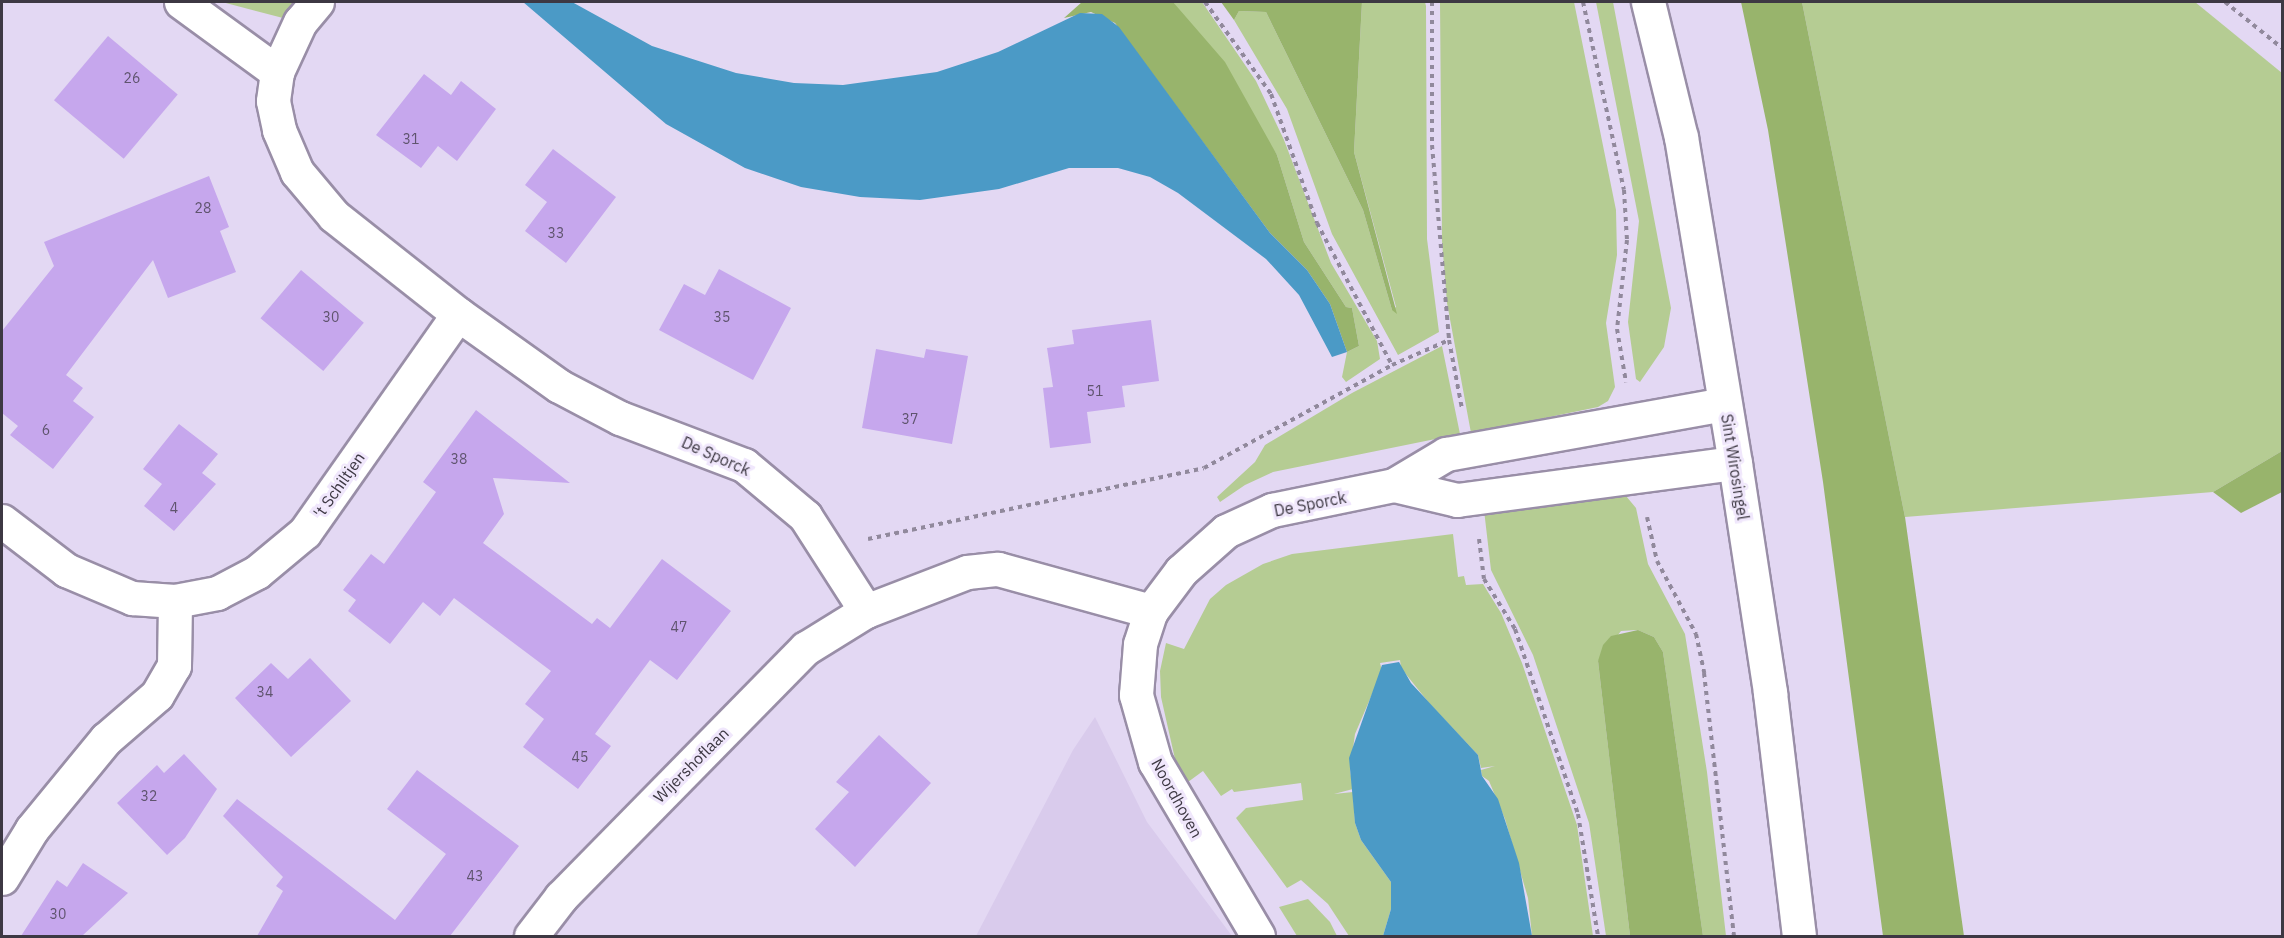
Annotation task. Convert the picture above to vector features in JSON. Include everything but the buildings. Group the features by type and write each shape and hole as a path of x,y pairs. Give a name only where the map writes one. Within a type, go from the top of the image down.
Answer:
{"street":[{"path":"181,2 277,72"},
{"name":"De Sporck","path":"318,2 300,22 277,72 273,101 279,129 297,172 334,216 458,314 569,392 620,418 744,465 806,516 866,611"},
{"name":"Sint Wirosingel","path":"1648,2 1681,137 1725,404 1770,693 1798,936"},
{"name":"'t Schiltjen","path":"2,521 66,570 132,598 175,601 217,593 258,572 305,532 458,314"},
{"name":"De Sporck","path":"1150,611 1181,571 1226,531 1272,510 1394,485 1446,454 1469,448 1725,404"},
{"name":"De Sporck","path":"1394,485 1457,500 1734,462"},
{"path":"866,611 967,572 998,569 1150,611"},
{"path":"2,878 32,829 106,739 157,695 174,666 175,601"},
{"name":"Wijershoflaan","path":"531,936 561,897 806,648 866,611"},
{"name":"Noordhoven","path":"1150,611 1140,644 1136,695 1155,762 1258,936"}],"path":[{"path":"1205,2 1271,94 1317,224 1392,365"},
{"path":"1432,2 1432,145 1449,340 1469,448"},
{"path":"2225,2 2283,48"},
{"path":"826,548 1204,468 1392,365 1449,340"},
{"path":"1474,498 1484,579 1515,629 1578,814 1598,936"}],"shaded area":[{"path":"1095,717 1147,822 1232,936 976,936 1073,750"}],"green space":[{"path":"222,2 297,2 283,18"},
{"path":"1082,2 1173,2 1225,62 1277,155 1304,242 1346,307 1352,308 1359,346 1347,352 1330,304 1307,270 1270,233 1115,23 1091,12 1064,18"},
{"path":"1173,2 1202,2 1256,81 1284,140 1331,263 1377,341 1380,359 1346,382 1342,377 1347,352 1359,346 1352,308 1346,307 1304,242 1277,155"},
{"path":"1221,2 1362,2 1354,152 1397,314 1392,310 1363,210 1266,12 1239,11 1234,20"},
{"path":"1362,2 1425,2 1426,6 1427,239 1439,332 1398,355 1332,234 1287,109 1234,20 1239,11 1266,12 1363,210 1392,310 1396,307 1354,152"},
{"path":"1440,2 1574,2 1616,210 1617,255 1606,323 1615,387 1608,401 1598,407 1471,433 1447,303 1442,241"},
{"path":"1596,2 1613,2 1671,308 1664,347 1640,382 1636,379 1628,322 1639,221"},
{"path":"1741,2 1802,2 1905,517 1964,936 1883,936 1823,482 1768,130"},
{"path":"1802,2 2195,2 2282,73 2282,451 2213,492 1905,517"},
{"path":"1442,346 1460,434 1273,472 1245,485 1220,502 1217,497 1255,462 1265,445 1352,393"},
{"path":"2282,451 2282,492 2241,513 2213,492"},
{"path":"1612,493 1626,496 1636,508 1648,564 1685,634 1707,772 1726,936 1703,936 1663,652 1654,637 1638,630 1621,631 1598,661 1630,936 1606,936 1589,823 1533,655 1491,570 1484,510"},
{"path":"1453,534 1458,577 1464,576 1466,585 1483,584 1501,613 1522,663 1577,825 1593,936 1532,936 1528,898 1505,819 1489,781 1482,776 1481,770 1495,766 1481,768 1478,755 1429,703 1401,668 1400,660 1380,663 1382,671 1355,734 1350,770 1353,789 1334,794 1353,792 1355,823 1361,840 1391,882 1391,909 1383,936 1349,936 1328,904 1301,880 1287,888 1236,818 1246,808 1303,800 1301,783 1234,792 1232,789 1221,796 1203,771 1188,782 1175,759 1161,697 1160,671 1166,643 1184,649 1210,599 1226,585 1263,564 1292,554"},
{"path":"1638,630 1654,637 1663,652 1703,936 1630,936 1598,661 1603,645 1611,636"},
{"path":"1308,899 1330,922 1337,936 1297,936 1279,907"}],"water":[{"path":"523,2 572,2 652,46 736,73 794,83 843,85 937,72 998,52 1080,13 1102,14 1119,27 1270,233 1307,270 1330,304 1347,352 1332,357 1299,295 1266,259 1178,193 1150,177 1118,168 1069,168 999,189 920,200 860,197 801,187 745,168 666,124"},
{"path":"1399,662 1411,683 1478,755 1482,776 1498,799 1519,863 1532,936 1383,936 1391,909 1391,882 1361,840 1355,823 1349,758 1382,665"}]}
